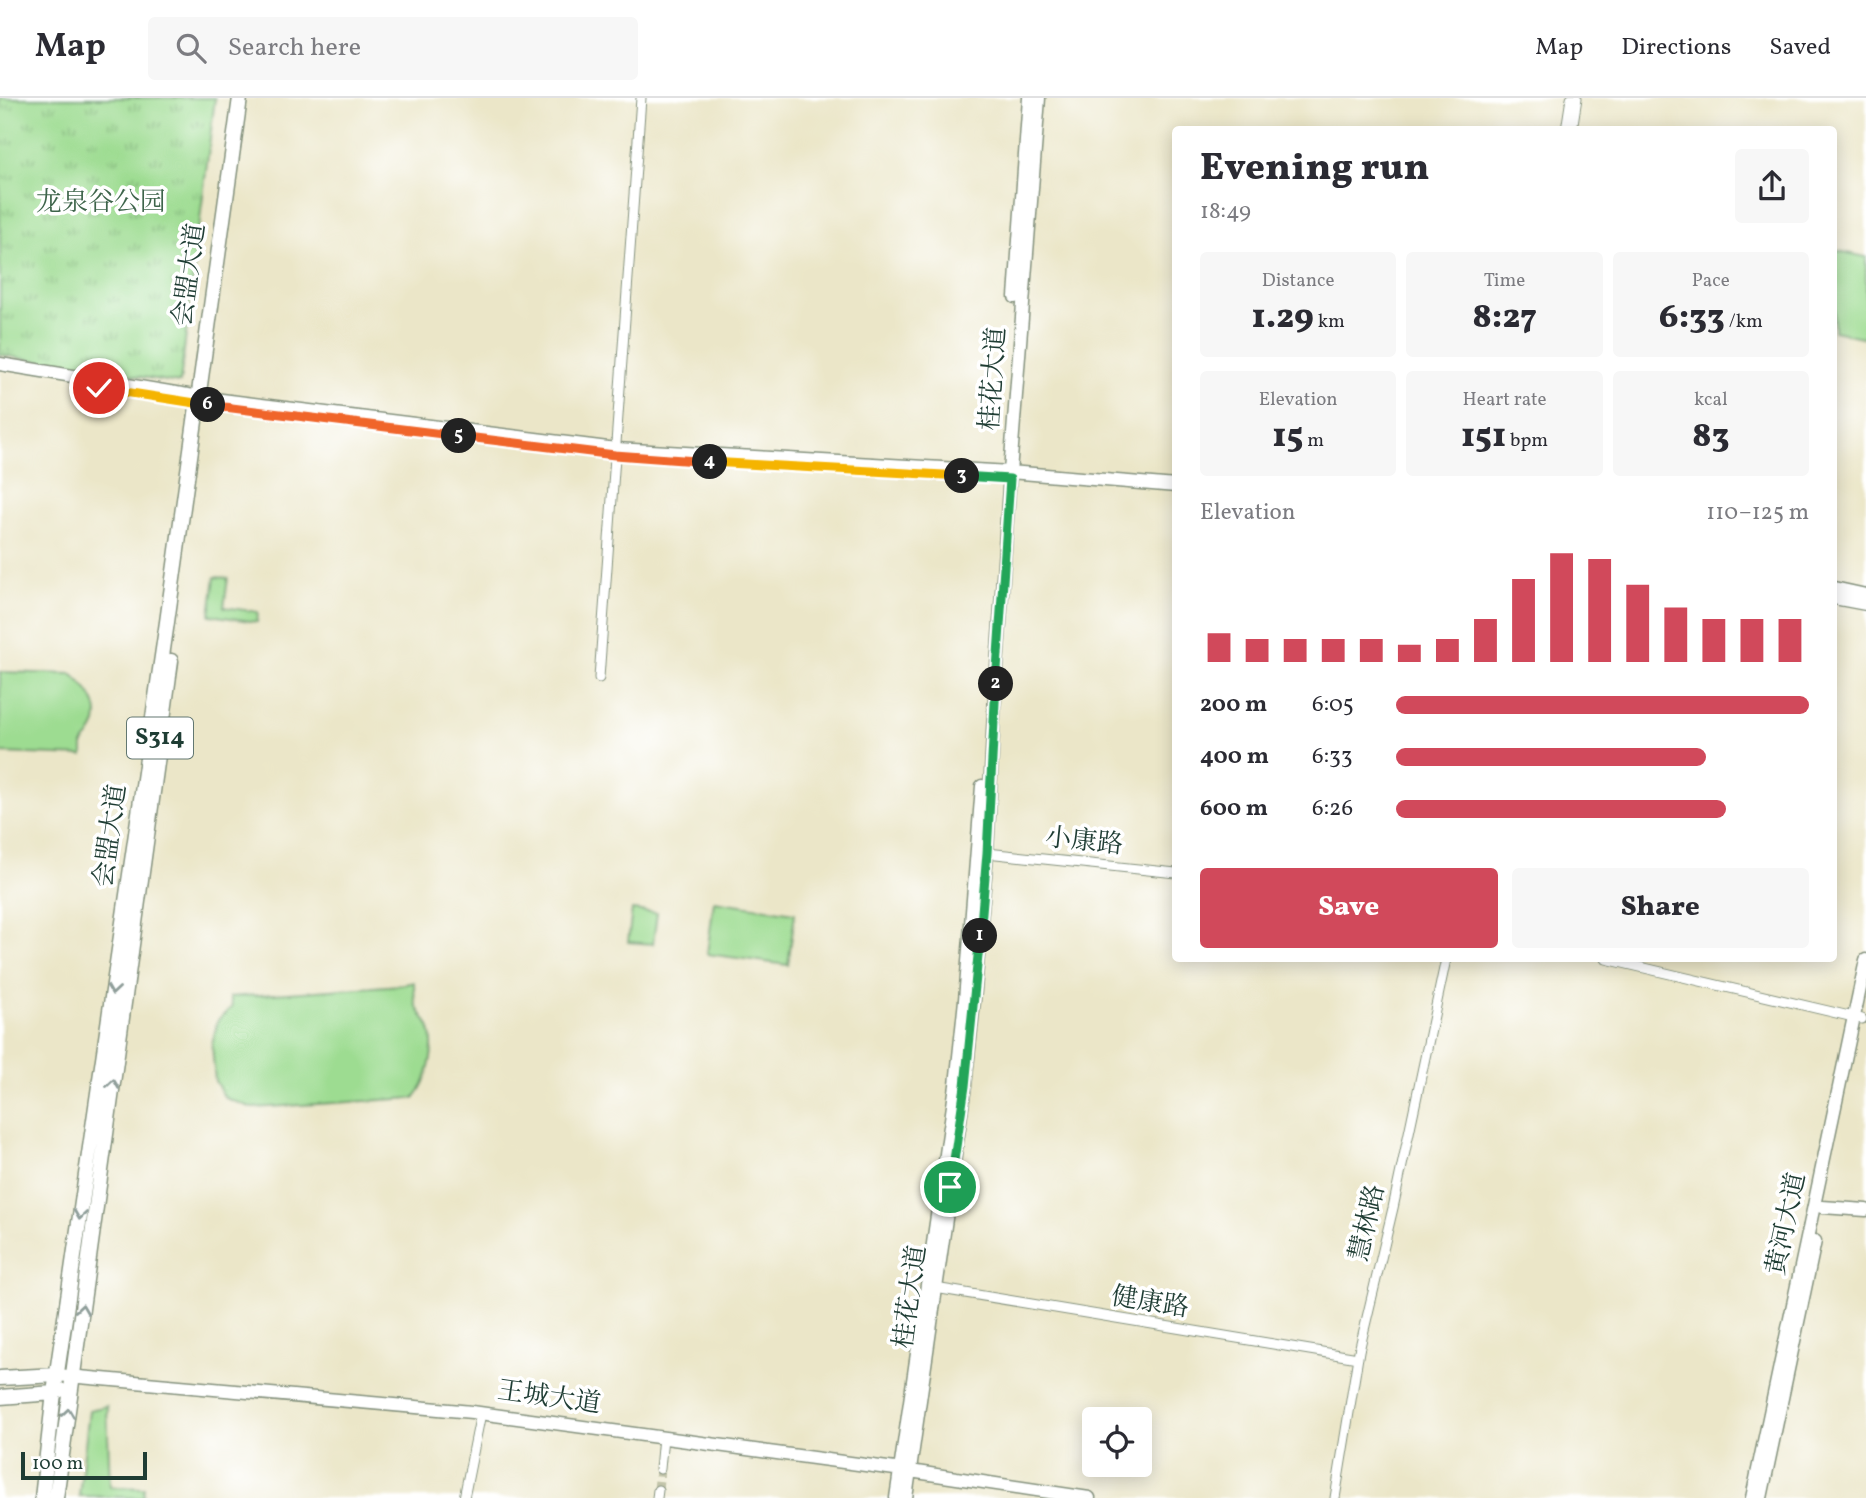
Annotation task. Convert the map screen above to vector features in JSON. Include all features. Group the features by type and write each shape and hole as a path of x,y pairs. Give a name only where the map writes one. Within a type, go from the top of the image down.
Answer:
{"main road":[{"name":"会盟大道","path":"56,1498 240,98"},
{"name":"会盟大道","path":"42,1498 54,1393 248,98"},
{"name":"桂花大道","path":"896,1498 905,1473 965,1086 987,853 1029,98"},
{"name":"桂花大道","path":"906,1498 905,1473 965,1000 1039,98"},
{"path":"0,364 202,401"},
{"path":"0,372 202,401 616,452 1172,486"},
{"path":"1006,476 1172,494"},
{"path":"1837,589 1866,595"},
{"path":"1837,599 1866,604"},
{"name":"黄河大道","path":"1752,1498 1866,960"},
{"name":"黄河大道","path":"1761,1498 1866,999"},
{"path":"1822,1207 1866,1210"},
{"name":"王城大道","path":"0,1378 57,1375 72,1380 480,1416 663,1437 905,1473 1050,1498"},
{"path":"0,1398 54,1393 72,1380"},
{"name":"王城大道","path":"480,1416 1089,1498"}],"street":[{"path":"599,678 641,98"},
{"path":"1567,126 1571,98"},
{"path":"1573,126 1577,98"},
{"name":"小康路","path":"987,853 1172,873"},
{"name":"慧林路","path":"1335,1498 1358,1358 1445,962"},
{"path":"1619,962 1862,1018"},
{"name":"健康路","path":"935,1288 1358,1358"},
{"path":"464,1498 480,1416"},
{"path":"660,1468 663,1437"}],"green space":[{"name":"龙泉谷公园","path":"0,98 215,98 180,383 0,355"},
{"path":"1837,251 1866,257 1866,338 1837,332"},
{"path":"215,577 228,578 224,607 258,612 257,622 210,615"},
{"path":"0,672 72,674 80,682 92,698 97,716 91,734 83,743 83,756 0,753"},
{"path":"714,901 795,913 788,965 707,954"},
{"path":"632,910 657,913 653,944 628,942"},
{"path":"414,982 416,1005 430,1029 432,1046 427,1075 414,1098 253,1108 225,1098 215,1081 212,1044 218,1020 232,1007 230,997"},
{"path":"107,1406 110,1487 144,1488 143,1498 79,1496 89,1410"}],"tunnel":[{"path":"658,1490 660,1469"}],"route":[{"path":"99,388 205,405 615,455 1010,479 987,853 965,1086 950,1187"}]}
